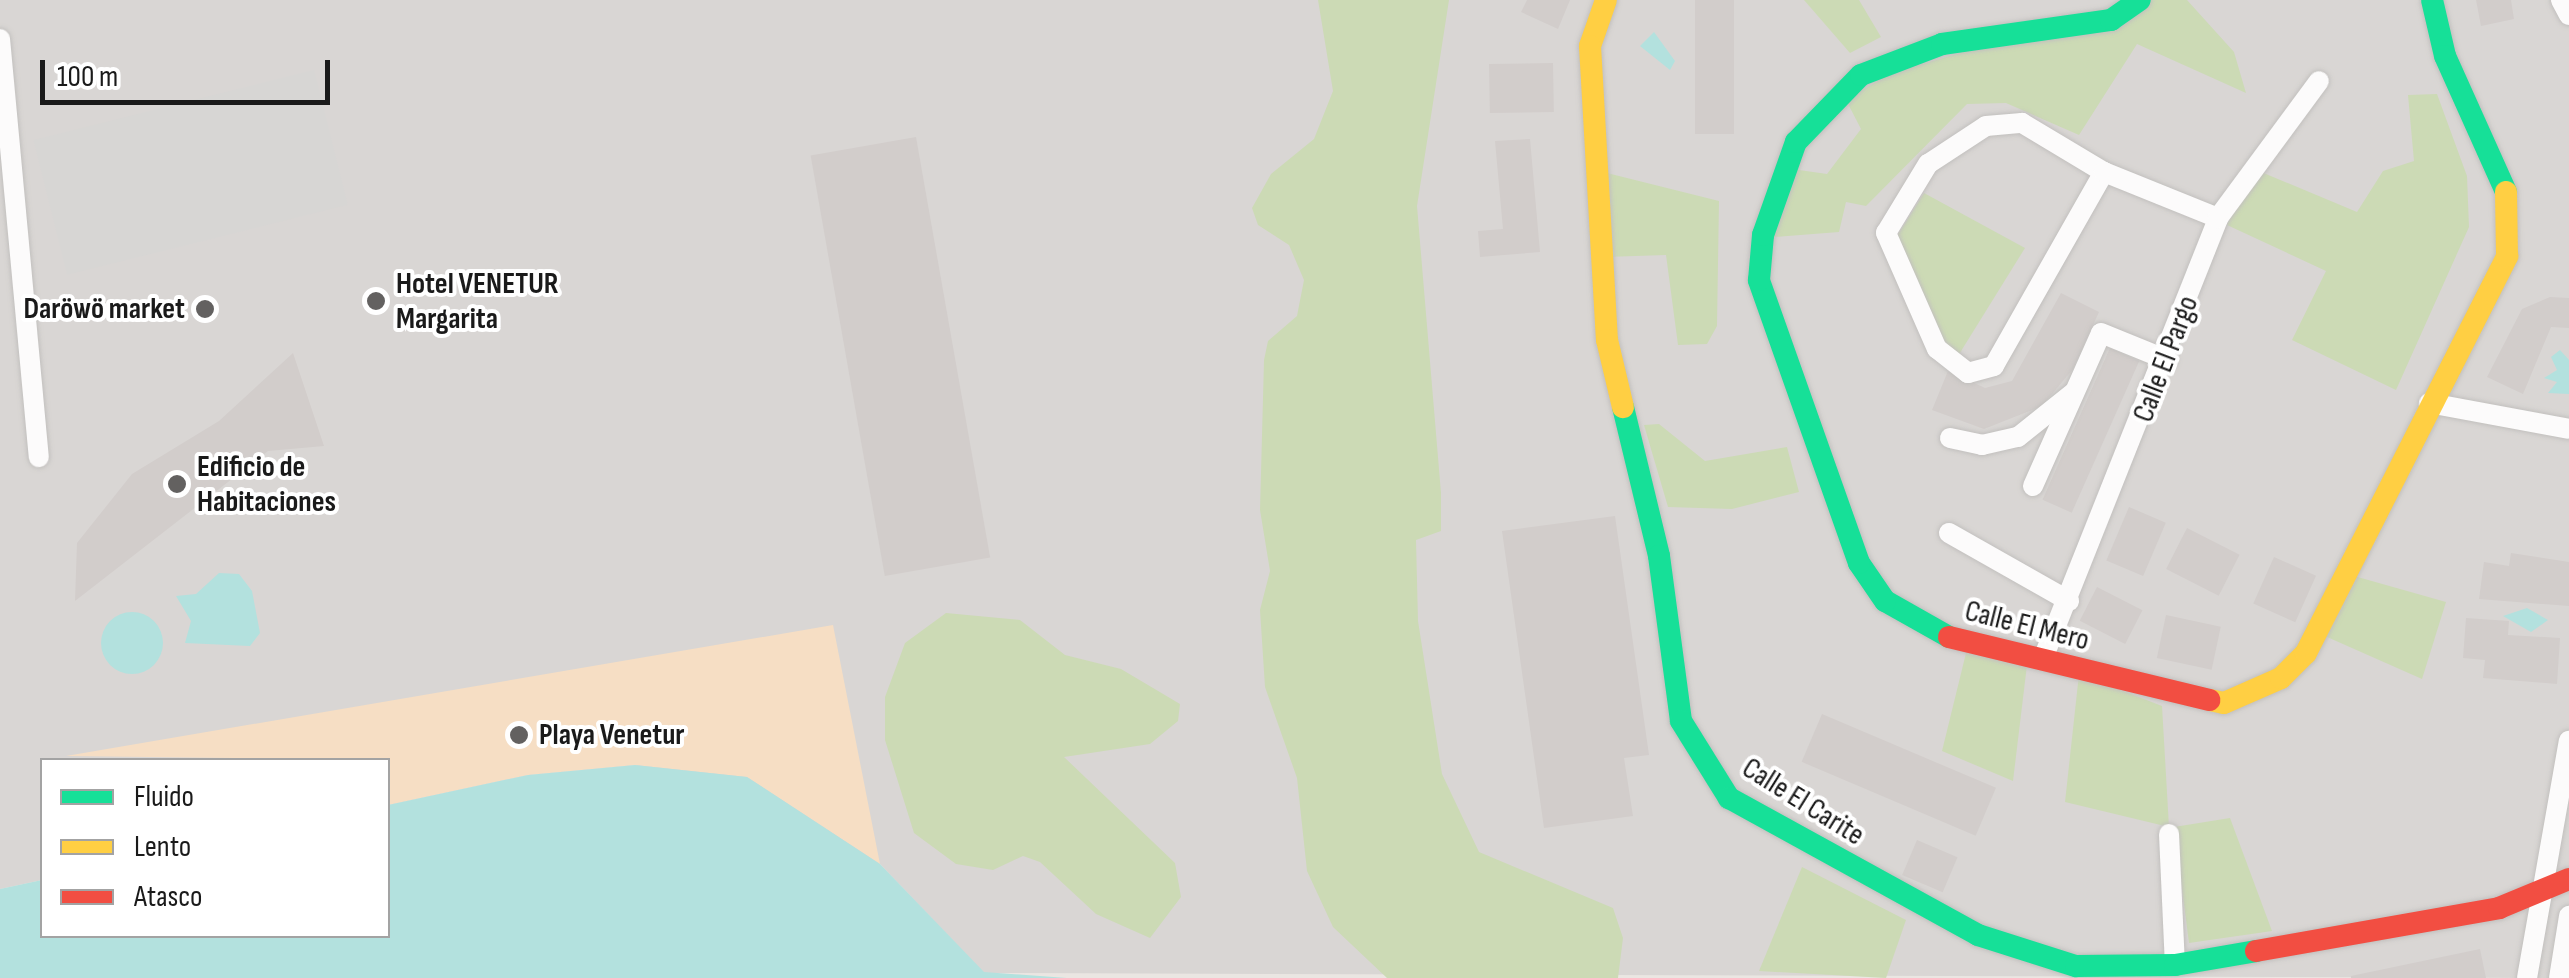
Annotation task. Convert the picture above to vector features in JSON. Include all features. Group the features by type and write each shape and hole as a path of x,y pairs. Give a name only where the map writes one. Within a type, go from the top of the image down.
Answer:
{"street":[{"name":"Calle El Carite","path":"1606,0 1590,46 1608,340 1660,556 1682,721 1701,763 1730,798 1978,935 2076,966 2175,965 2538,899 2569,879"},
{"name":"Calle El Mero","path":"2140,0 2112,20 1942,44 1861,75 1796,142 1763,235 1759,280 1859,563 1907,620 1977,646 2044,656 2224,704 2280,678 2306,654 2429,403 2508,256 2510,221 2432,0"},
{"path":"2560,0 2569,15"},
{"path":"0,39 39,457"},
{"name":"Calle El Pargo","path":"2044,656 2168,360 2218,218 2319,81"},
{"path":"2104,172 1994,366 1968,373 1937,349 1886,233 1928,164 1986,126 2022,123 2104,172 2218,218"},
{"path":"2032,486 2104,330 2168,360"},
{"path":"1950,438 1982,445 2018,437 2081,384"},
{"path":"2429,403 2569,429"},
{"path":"1949,534 2069,601"},
{"path":"2527,978 2569,741"},
{"path":"2169,834 2175,965"},
{"path":"2559,978 2569,916"}],"shaded area":[{"path":"0,0 2569,0 2569,978 984,973 880,864 635,765 528,775 390,805 390,758 40,758 40,880 0,889"},
{"path":"314,70 348,205 67,275 34,140"}],"green space":[{"path":"1318,0 1449,0 1417,206 1441,493 1441,531 1416,540 1418,621 1442,774 1479,852 1613,908 1623,938 1618,978 1387,978 1333,927 1307,871 1297,778 1265,687 1260,610 1270,571 1260,510 1264,360 1268,341 1297,316 1304,280 1289,245 1258,225 1252,208 1271,174 1314,139 1333,91"},
{"path":"1804,0 1859,0 1881,37 1850,53"},
{"path":"2144,0 2187,0 2234,52 2246,93 2137,44 2079,135 2006,103 1967,104 1866,206 1846,202 1839,232 1762,238 1785,168 1827,174 1861,129 1846,100 1891,73"},
{"path":"2437,94 2467,176 2469,227 2396,390 2292,340 2326,271 2227,225 2254,169 2357,212 2383,171 2414,161 2408,95"},
{"path":"1599,171 1719,201 1717,326 1707,344 1678,345 1666,255 1605,257"},
{"path":"1924,193 2025,248 1958,356 1949,355 1892,244"},
{"path":"1659,424 1705,461 1787,447 1799,492 1732,509 1668,507 1644,425"},
{"path":"2340,572 2446,602 2422,679 2309,629"},
{"path":"946,613 1020,620 1065,655 1121,669 1180,704 1178,721 1150,744 1064,757 1175,863 1181,897 1150,938 1096,914 1040,862 1023,856 993,870 956,864 914,833 885,740 885,697 905,643"},
{"path":"1967,649 2027,665 2013,781 1942,751"},
{"path":"2079,674 2162,706 2169,827 2065,802"},
{"path":"2230,818 2272,931 2189,943 2174,827"},
{"path":"1802,867 1906,920 1886,978 1759,971"}],"sand":[{"name":"Playa Venetur","path":"833,625 880,864 747,777 635,765 528,775 390,805 390,758 66,756"}],"water":[{"path":"1654,32 1675,61 1670,70 1640,46"},
{"path":"2560,350 2569,360 2569,394 2548,393 2557,382 2544,378 2557,370 2551,357"},
{"path":"219,573 239,574 252,591 260,633 250,646 185,643 191,621 176,596 196,594"},
{"path":"2527,608 2548,620 2531,632 2503,616"},
{"path":"132,612 154,621 163,643 154,665 132,674 110,665 101,643 110,621"},
{"path":"635,765 747,777 880,864 984,972 1067,978 0,978 0,889 40,880 40,938 390,938 390,805 528,775"}],"building":[{"path":"1527,0 1570,0 1558,29 1521,12"},
{"path":"1695,0 1734,0 1734,134 1695,134"},
{"path":"2476,0 2511,0 2514,19 2481,26"},
{"path":"1553,63 1554,112 1490,113 1489,64"},
{"path":"916,137 990,558 885,576 811,156"},
{"path":"1530,139 1540,252 1480,257 1478,231 1503,229 1495,141"},
{"path":"2061,293 2099,312 2073,369 2042,406 1984,429 1932,410 1948,371 1985,388 2012,381"},
{"path":"2550,297 2569,298 2569,328 2551,327 2523,394 2487,377 2522,309"},
{"path":"2110,348 2139,361 2072,513 2042,500"},
{"name":"Edificio de Habitaciones","path":"293,353 324,446 268,451 75,601 77,543 132,474 219,421"},
{"path":"2129,507 2166,523 2143,576 2106,560"},
{"path":"1615,516 1649,755 1624,758 1633,816 1544,828 1502,531"},
{"path":"2187,528 2240,555 2219,596 2166,569"},
{"path":"2511,553 2569,562 2569,606 2479,599 2484,562 2509,566"},
{"path":"2274,557 2316,576 2295,622 2253,604"},
{"path":"2097,587 2142,610 2125,644 2080,621"},
{"path":"2166,615 2221,627 2212,670 2157,658"},
{"path":"2466,618 2509,621 2508,635 2560,638 2557,684 2483,678 2485,660 2463,658"},
{"path":"1822,714 1996,788 1976,836 1802,762"},
{"path":"1917,840 1958,857 1943,892 1902,875"},
{"path":"2480,949 2486,978 2351,978 2351,976"}],"traffic: fast":[{"path":"1949,637 1885,601 1859,563 1759,280 1763,235 1796,142 1861,75 1942,44 2111,20 2140,0"},
{"path":"2432,0 2445,56 2506,192"},
{"path":"1623,407 1659,556 1681,721 1729,798 1978,935 2076,966 2175,965 2256,951"}],"traffic: slow":[{"path":"1606,0 1590,46 1607,340 1623,407"},
{"path":"2210,700 2224,703 2281,678 2306,653 2507,256 2506,192"}],"traffic: jam":[{"path":"1949,637 2210,700"},
{"path":"2256,951 2499,908 2569,879"}],"place":[{"name":"Hotel VENETUR Margarita","path":"376,301"},
{"name":"Daröwö market","path":"205,309"},
{"name":"Edificio de Habitaciones","path":"177,484"},
{"name":"Playa Venetur","path":"519,735"}]}
